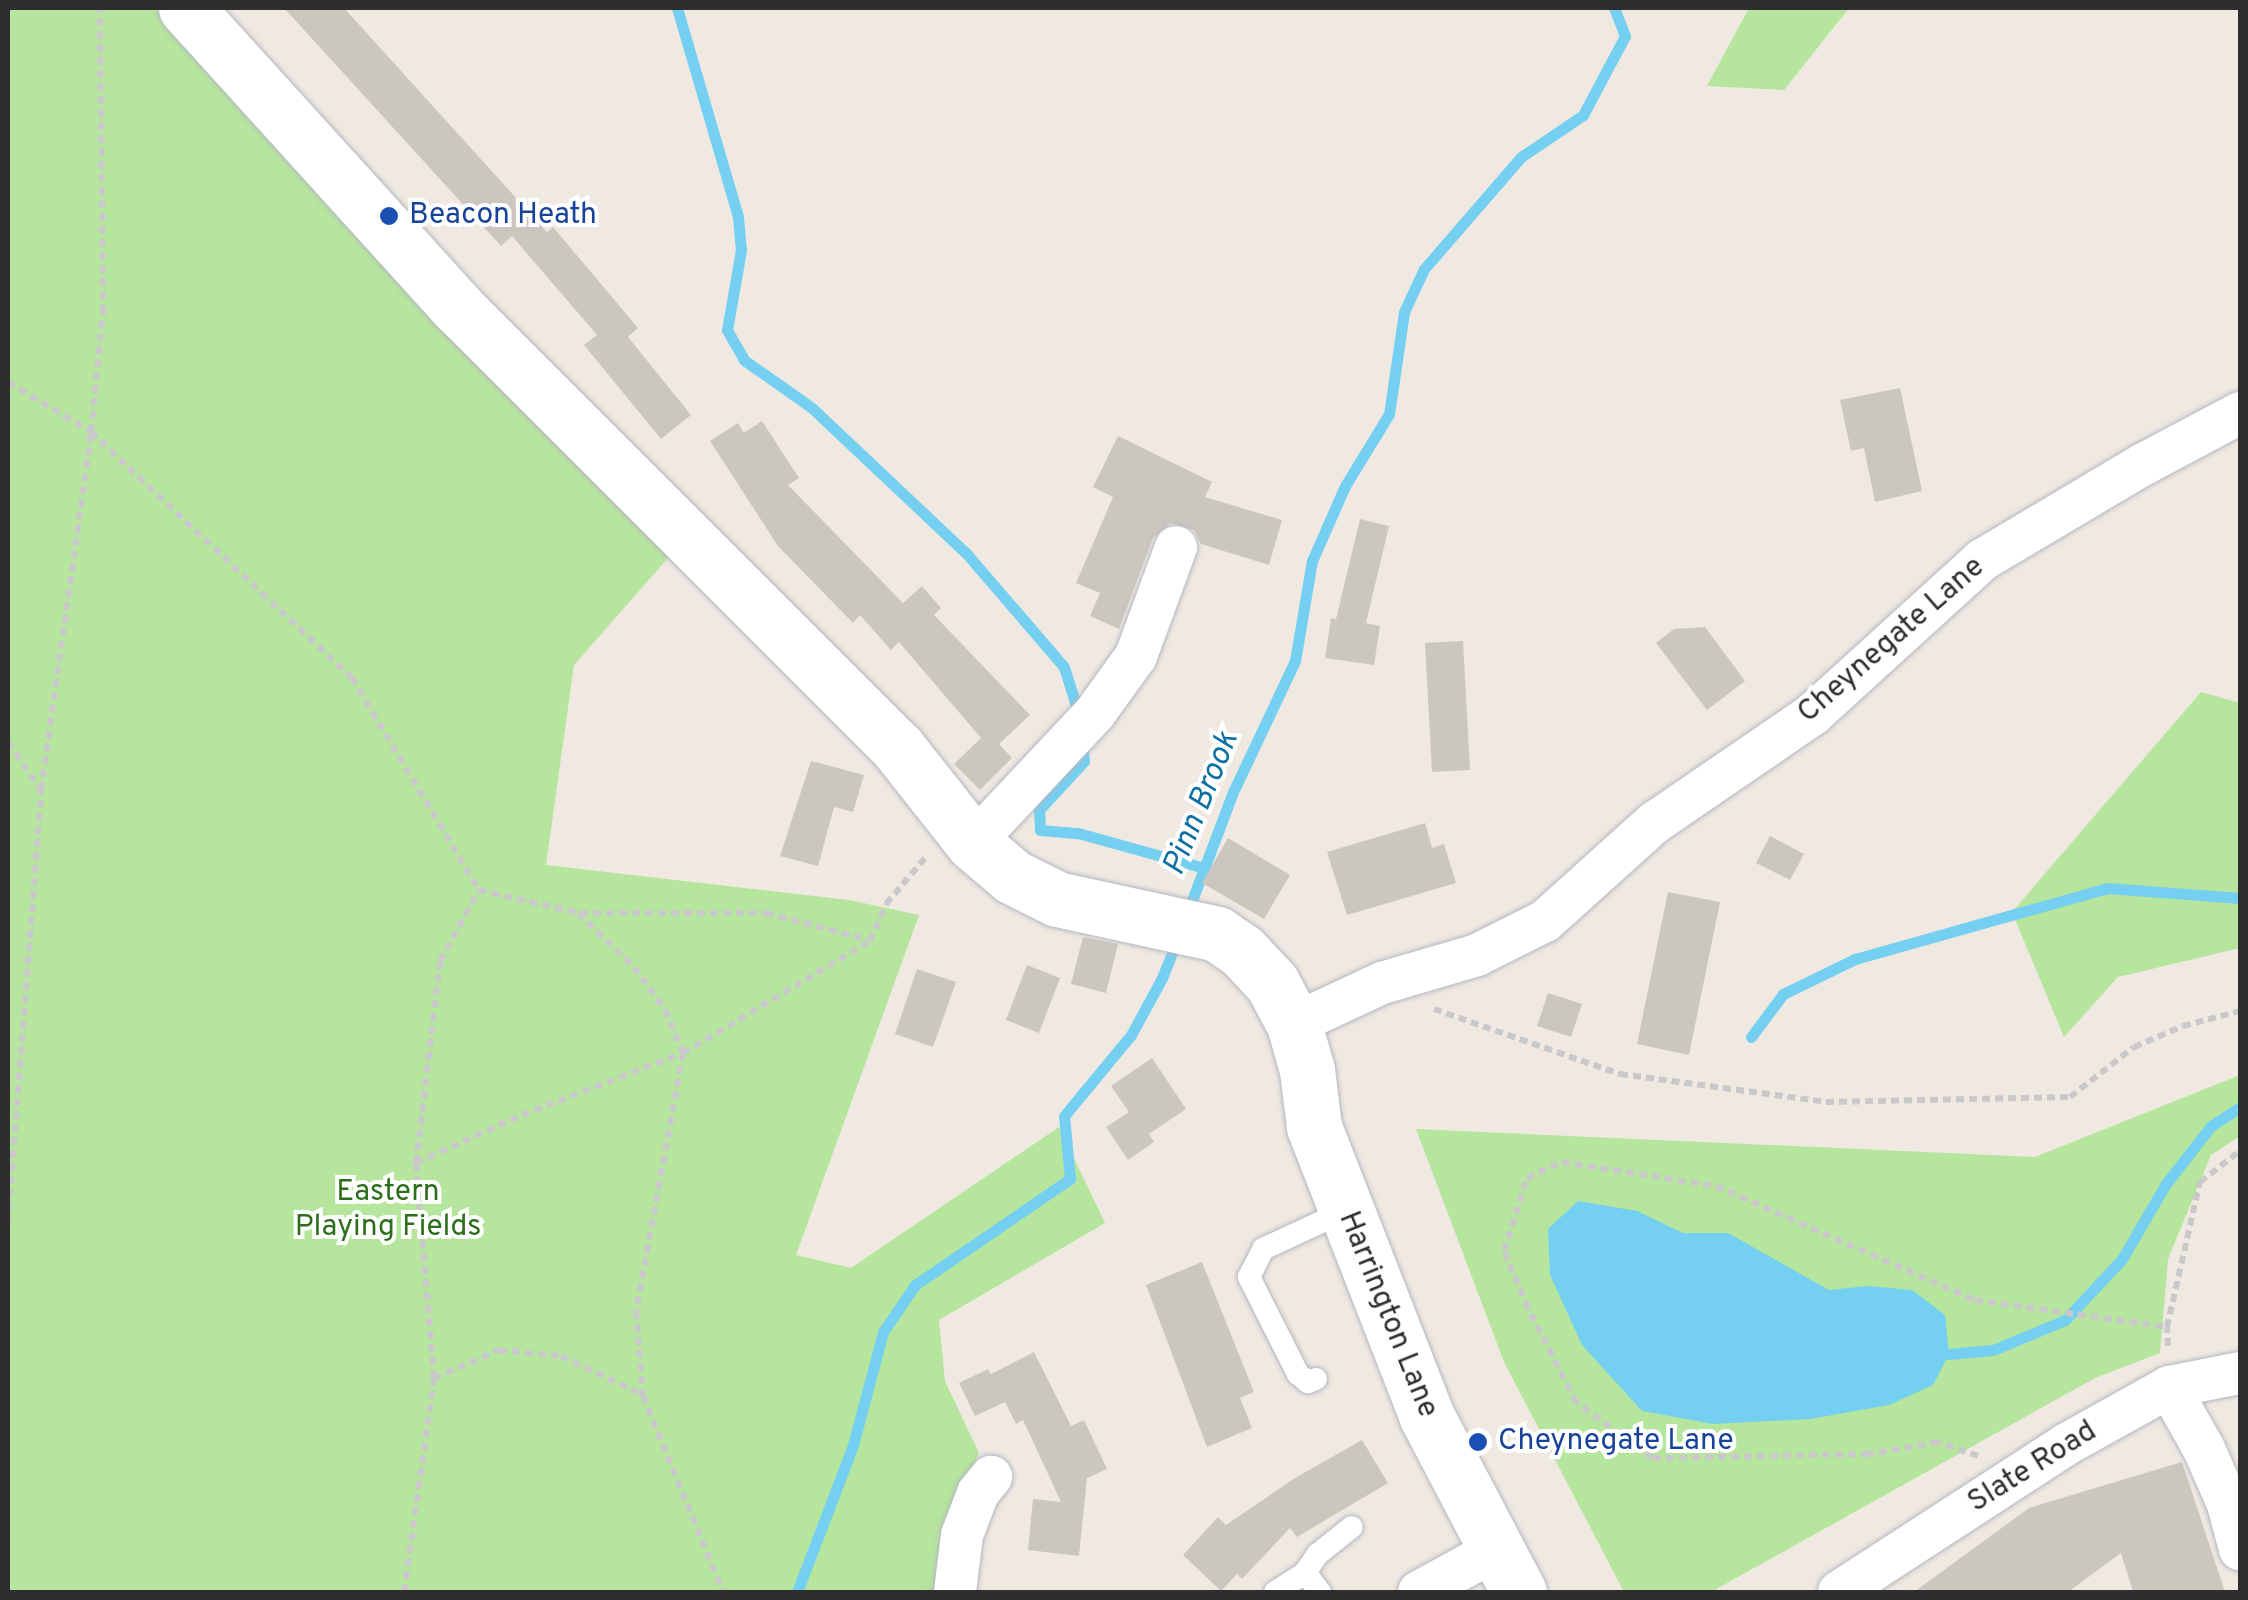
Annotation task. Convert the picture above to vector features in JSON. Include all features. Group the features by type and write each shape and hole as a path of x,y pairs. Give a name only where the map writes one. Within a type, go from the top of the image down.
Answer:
{"street":[{"path":"186,8 457,307 898,748 967,836 1012,877 1058,899 1217,934 1242,951 1272,983 1294,1024"},
{"name":"Cheynegate Lane","path":"1294,1024 1382,983 1477,954 1545,921 1654,824 1813,714 1982,560 2144,464 2240,413"},
{"path":"967,836 1084,726 1136,656 1176,547"},
{"name":"Harrington Lane","path":"1294,1024 1314,1128 1345,1211 1426,1417 1507,1572"},
{"name":"Slate Road","path":"1840,1592 2025,1471 2169,1387 2240,1373"},
{"path":"2169,1387 2234,1504 2240,1550"},
{"path":"954,1592 962,1535 978,1492 991,1477"},
{"path":"1420,1592 1507,1572"}],"lane":[{"path":"1316,1379 1308,1382 1298,1374 1249,1277 1262,1249 1345,1211"},
{"path":"1275,1592 1305,1573 1318,1554 1352,1528"},
{"path":"1305,1573 1320,1592"}],"path":[{"path":"8,1223 40,790 91,432 103,312 100,8"},
{"path":"8,382 91,432 352,678 480,890 578,913 766,912 870,941"},
{"path":"8,742 40,790"},
{"path":"416,1163 522,1115 683,1053 870,941 886,904 916,866 967,836"},
{"path":"404,1592 434,1378 416,1163 440,961 480,890"},
{"path":"578,913 644,981 665,1010 683,1053 636,1311 643,1396 723,1592"},
{"path":"1382,983 1470,1025 1620,1074 1826,1102 2070,1098 2134,1046 2183,1026 2240,1011"},
{"path":"2169,1387 2168,1327 2200,1182 2240,1151"},
{"path":"2025,1471 1938,1442 1869,1454 1652,1458 1576,1402 1528,1308 1504,1251 1527,1178 1562,1162 1716,1186 1974,1300 2168,1327"},
{"path":"434,1378 499,1350 562,1356 643,1396"}],"green space":[{"name":"Eastern Playing Fields","path":"8,8 159,8 424,299 676,549 574,665 546,865 849,900 919,915 796,1255 851,1268 1059,1127 1105,1223 939,1320 945,1381 979,1453 938,1554 934,1592 8,1592"},
{"path":"1749,8 1849,8 1784,90 1707,86"},
{"path":"2201,692 2240,703 2240,948 2118,977 2064,1037 2012,912"},
{"path":"2240,1075 2240,1136 2211,1155 2168,1259 2160,1353 2095,1378 1711,1592 1624,1592 1504,1362 1416,1129 2035,1157"}],"water":[{"path":"1578,1201 1637,1211 1683,1233 1728,1233 1829,1290 1868,1286 1912,1290 1945,1315 1949,1354 1933,1385 1889,1405 1810,1419 1713,1424 1642,1411 1582,1345 1550,1275 1548,1229"}],"building":[{"path":"284,8 344,8 547,232 553,227 638,328 628,337 691,415 661,439 584,345 597,335 512,236 501,246"},
{"path":"1900,388 1922,491 1875,502 1864,448 1851,451 1840,400"},
{"path":"762,421 799,478 788,485 903,603 922,586 941,608 934,615 1030,715 999,744 1012,758 980,790 954,764 981,738 899,642 891,650 860,615 853,623 778,546 710,441 738,423 744,433"},
{"path":"1118,436 1212,482 1205,497 1282,520 1269,565 1201,544 1194,530 1171,523 1153,538 1119,629 1090,616 1100,593 1076,583 1113,497 1093,487"},
{"path":"1360,519 1389,526 1366,623 1380,626 1374,665 1325,658 1331,618 1336,619"},
{"path":"1705,627 1745,681 1707,710 1656,643 1674,629"},
{"path":"1463,641 1470,770 1432,772 1425,643"},
{"path":"811,761 864,775 853,812 834,807 818,866 780,856"},
{"path":"1425,823 1432,848 1444,844 1456,883 1347,915 1327,852"},
{"path":"1770,836 1804,854 1790,880 1756,863"},
{"path":"1228,838 1290,875 1264,919 1202,883"},
{"path":"1668,892 1720,902 1689,1055 1637,1044"},
{"path":"1083,937 1118,944 1106,993 1071,984"},
{"path":"1027,965 1060,978 1039,1033 1006,1020"},
{"path":"917,969 956,982 933,1047 895,1034"},
{"path":"1548,993 1582,1004 1571,1037 1537,1026"},
{"path":"1152,1058 1186,1109 1149,1134 1154,1142 1128,1160 1106,1127 1129,1112 1111,1086"},
{"path":"1202,1262 1254,1392 1240,1398 1252,1428 1207,1447 1146,1285"},
{"path":"1034,1352 1071,1426 1084,1420 1107,1469 1087,1478 1079,1556 1028,1550 1033,1499 1061,1502 1023,1420 1016,1424 1005,1402 975,1416 959,1383 988,1369 991,1374"},
{"path":"1362,1440 1388,1483 1297,1537 1290,1528 1242,1579 1237,1574 1221,1591 1183,1555 1218,1517 1226,1525 1295,1478"},
{"path":"2182,1462 2225,1592 2133,1592 2121,1553 2068,1592 1914,1592 2029,1508"}],"waterway":[{"path":"677,8 738,217 741,250 727,330 744,360 812,408 966,553 1064,667 1080,718"},
{"name":"Pinn Brook","path":"1188,911 1233,792 1295,661 1312,561 1345,486 1389,414 1404,312 1424,269 1521,157 1583,115 1625,36 1614,8"},
{"path":"1082,742 1084,761 1039,810 1040,830 1078,833 1204,868"},
{"path":"1751,1037 1783,994 1855,959 2107,888 2240,898"},
{"name":"Pinn Brook","path":"797,1592 853,1445 883,1332 915,1285 1070,1179 1064,1116 1131,1035 1162,978 1178,938"},
{"path":"1949,1354 1993,1350 2065,1320 2122,1259 2165,1185 2211,1126 2240,1107"}],"place":[{"name":"Beacon Heath","path":"389,216"},
{"name":"Cheynegate Lane","path":"1478,1442"}]}
